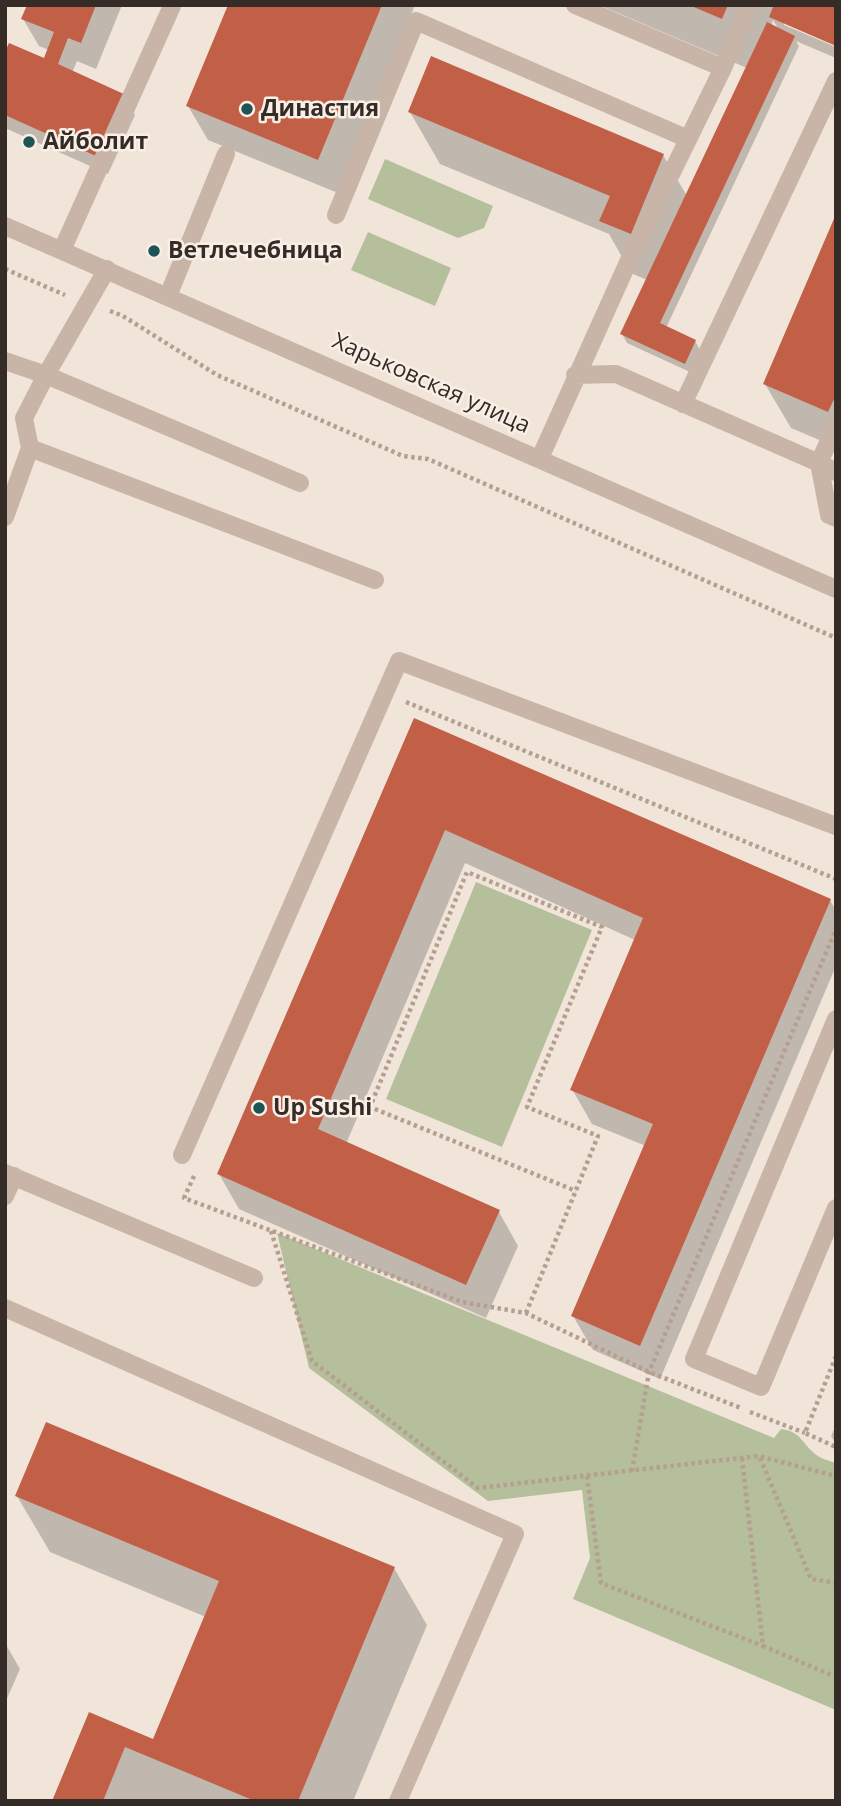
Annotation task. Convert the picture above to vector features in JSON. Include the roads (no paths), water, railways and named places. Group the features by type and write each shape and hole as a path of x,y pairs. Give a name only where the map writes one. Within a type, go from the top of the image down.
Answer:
{"street":[{"path":"575,5 723,68"},
{"path":"540,458 575,375 686,138 723,68 749,5"},
{"path":"62,250 172,6"},
{"path":"336,215 416,21 686,138"},
{"path":"683,404 836,81"},
{"path":"168,296 226,154"},
{"name":"Харьковская улица","path":"5,226 540,458 836,590"},
{"path":"5,517 30,448 24,418 107,269"},
{"path":"5,362 46,375 300,483"},
{"path":"575,375 616,373 836,472"},
{"path":"836,425 819,463 829,515 836,518"},
{"path":"30,448 375,580"},
{"path":"182,1155 399,661 836,826"},
{"path":"836,1019 694,1359 761,1387 836,1208"},
{"path":"5,1196 10,1175 254,1278"},
{"path":"5,1308 515,1534 398,1801"}],"place":[{"name":"Династия","path":"247,109"},
{"name":"Айболит","path":"29,142"},
{"name":"Ветлечебница","path":"154,251"},
{"name":"Up Sushi","path":"259,1108"}]}
